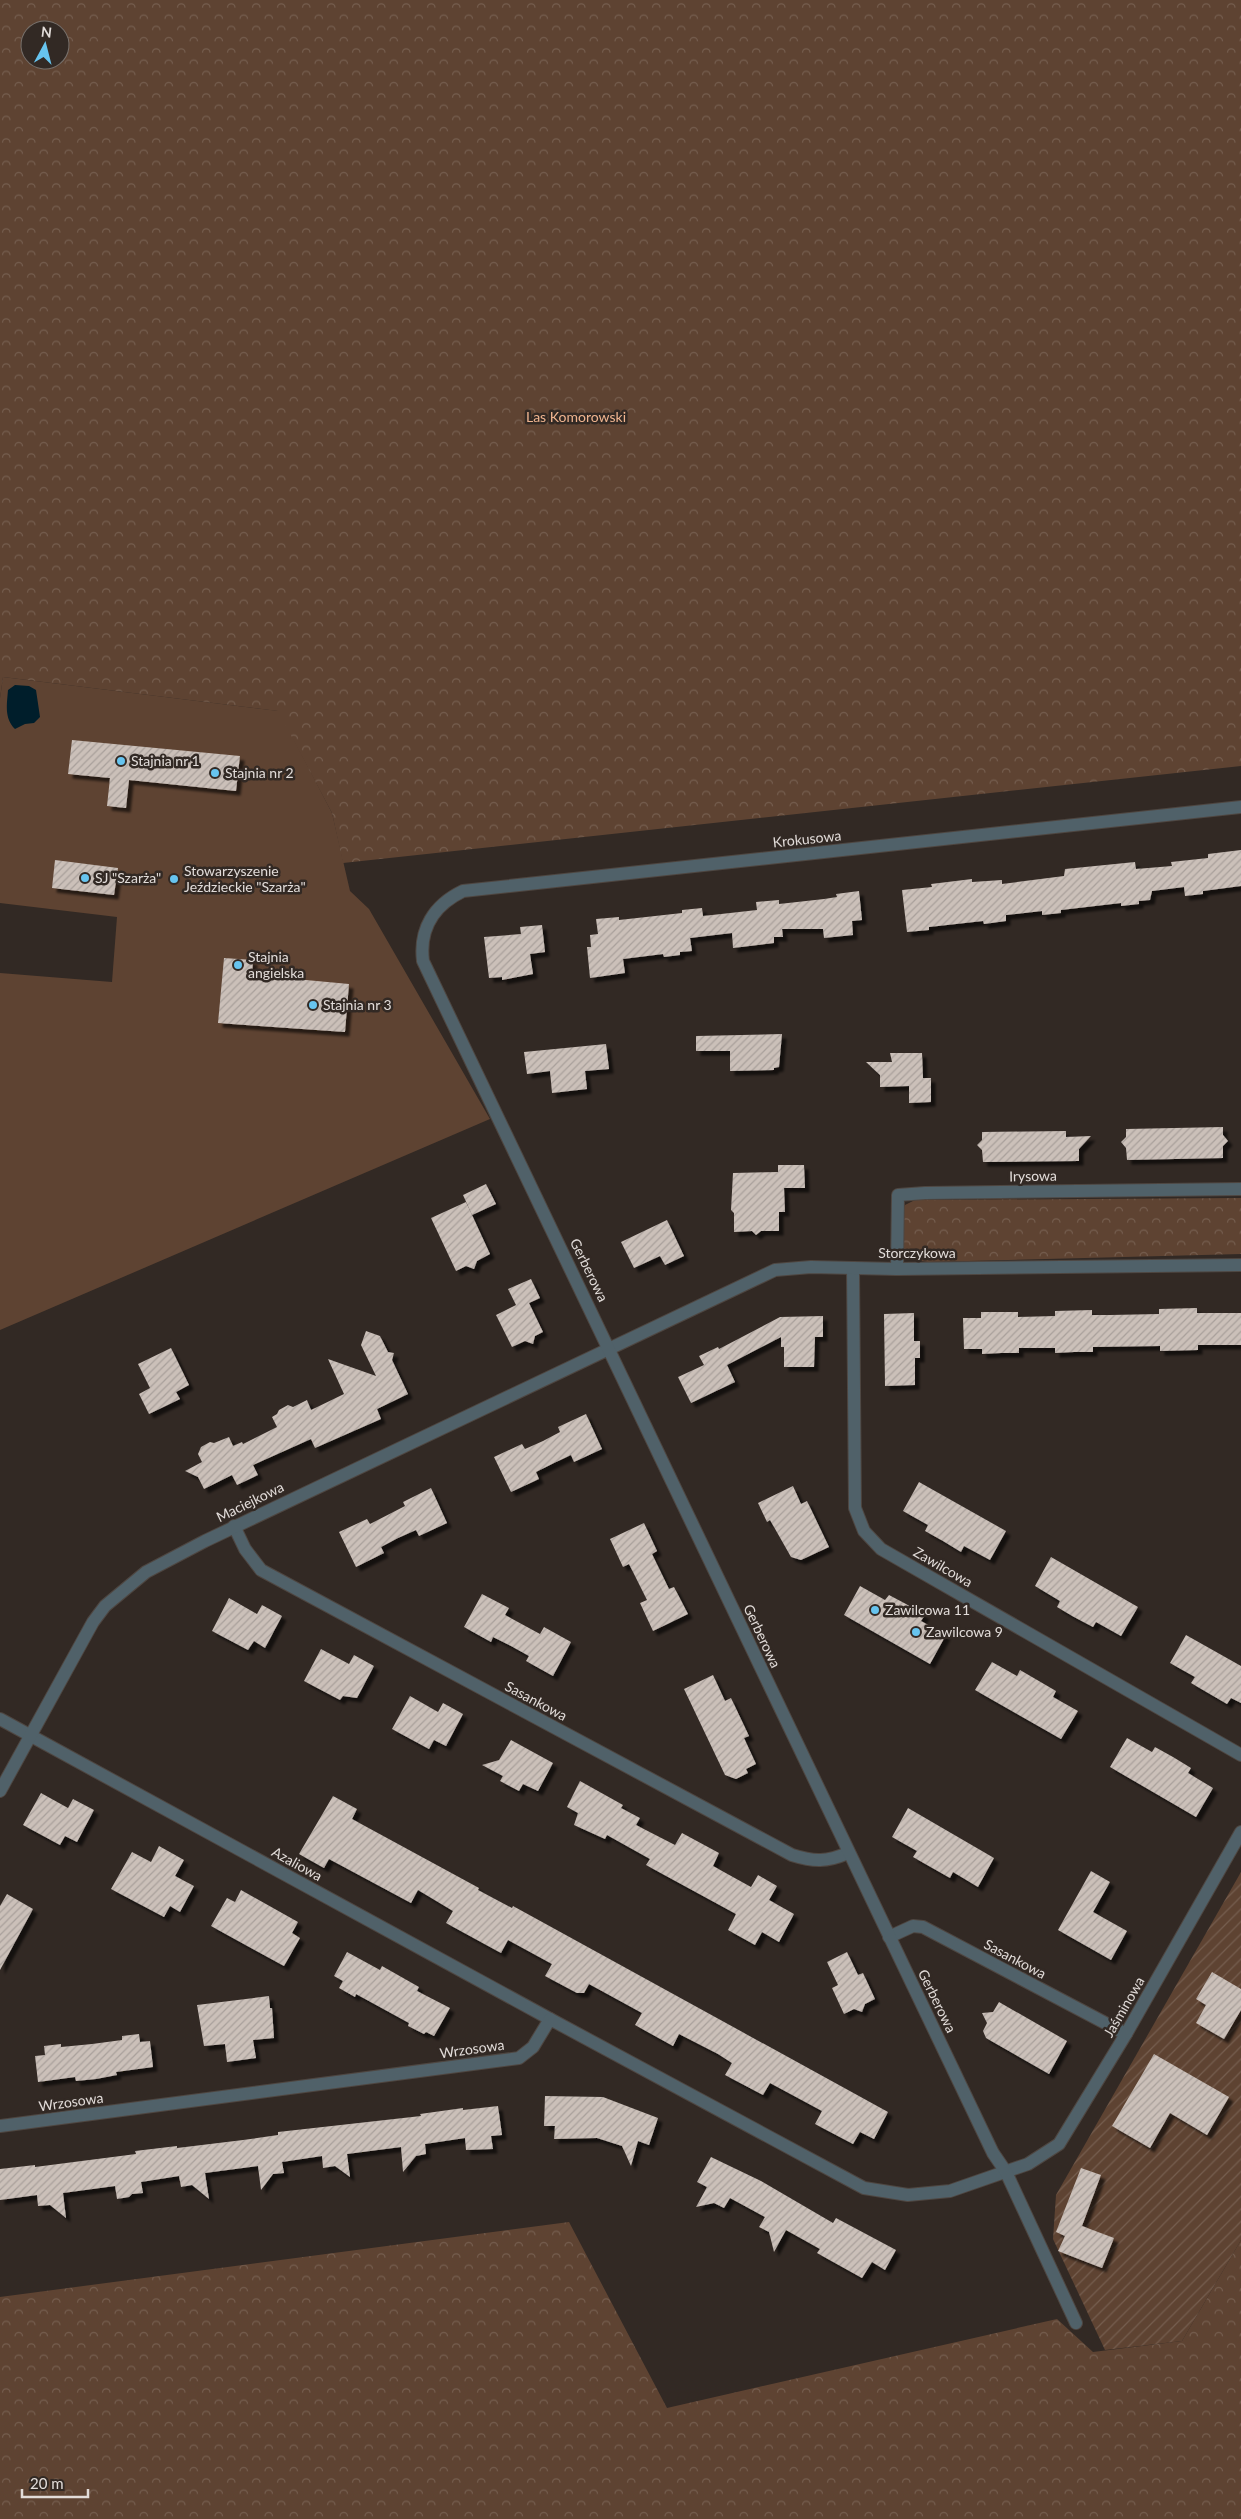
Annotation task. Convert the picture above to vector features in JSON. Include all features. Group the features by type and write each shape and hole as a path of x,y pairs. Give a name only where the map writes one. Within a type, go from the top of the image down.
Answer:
{"street":[{"name":"Krokusowa","path":"423,961 422,942 428,923 446,901 463,892 1241,807"},
{"name":"Gerberowa","path":"423,961 610,1348 848,1853 993,2153 1006,2172 1076,2322"},
{"name":"Irysowa","path":"897,1269 898,1195 1241,1188"},
{"name":"Storczykowa","path":"610,1348 775,1270 802,1268 897,1269 1241,1265"},
{"name":"Zawilcowa","path":"853,1268 855,1508 864,1531 881,1549 1241,1755"},
{"name":"Maciejkowa","path":"0,1791 82,1640 105,1606 146,1572 234,1526 610,1348"},
{"name":"Sasankowa","path":"234,1526 245,1549 261,1570 792,1855 810,1861 821,1861 832,1860 848,1853"},
{"name":"Azaliowa","path":"0,1719 550,2019"},
{"name":"Jaśminowa","path":"1006,2172 1028,2164 1059,2144 1126,2034 1241,1832"},
{"name":"Sasankowa","path":"889,1937 913,1926 923,1928 1126,2034"},
{"name":"Wrzosowa","path":"0,2126 518,2058 533,2047 550,2019"},
{"path":"550,2019 864,2188 908,2195 932,2194 967,2186 1006,2172"}],"green space":[{"name":"Las Komorowski","path":"0,0 1241,0 1241,766 343,863 332,813 278,711 3,677 0,698"},
{"path":"3,677 279,711 332,813 350,891 369,909 490,1119 0,1330 0,973 112,982 117,917 0,903 0,698"},
{"path":"1241,1198 1241,1254 928,1262 915,1260 903,1249 903,1209 905,1205 915,1200"},
{"path":"1241,1872 1241,2240 1182,2341 1105,2350 1053,2239 1056,2195"},
{"path":"569,2222 667,2408 1057,2319 1093,2352 1182,2341 1241,2240 1241,2519 0,2519 0,2297"}],"water":[{"path":"15,685 29,686 36,690 40,717 34,723 25,724 15,729 9,720 7,706 8,690"}],"building":[{"name":"Stajnia nr 1","path":"72,740 240,756 236,791 129,780 126,808 107,806 110,778 68,774"},
{"path":"1241,850 1241,886 1203,891 1203,894 1185,896 1184,887 1152,891 1150,900 1139,901 1139,904 1121,906 1121,903 1061,910 1061,913 1042,915 1042,911 1006,915 1006,921 984,924 983,921 929,927 929,930 907,932 902,890 932,887 931,884 972,879 972,882 1002,880 1002,884 1064,876 1065,869 1135,862 1136,869 1172,866 1171,862 1208,858 1208,854"},
{"name":"SJ \"Szarża\"","path":"55,860 118,868 114,895 52,888"},
{"path":"859,891 862,920 852,921 853,935 824,938 823,929 782,929 783,937 774,937 774,943 733,948 732,933 690,938 692,951 680,952 680,955 664,957 663,954 623,959 625,973 590,978 587,947 591,947 590,935 598,934 596,919 619,917 619,920 682,913 682,910 702,908 703,916 757,910 756,902 779,900 779,904 837,897 836,894"},
{"path":"542,925 545,952 530,954 533,974 502,980 502,977 489,978 484,937 521,934 520,927"},
{"path":"224,958 253,960 252,975 349,984 345,1032 218,1023"},
{"path":"782,1034 779,1067 774,1068 774,1070 730,1071 730,1051 696,1051 696,1036"},
{"path":"606,1044 609,1069 585,1071 587,1089 552,1093 550,1071 527,1074 524,1052"},
{"path":"890,1053 922,1053 923,1078 931,1078 931,1102 909,1103 909,1086 880,1087 880,1075 866,1062 892,1062"},
{"path":"1223,1127 1223,1135 1228,1141 1223,1146 1223,1158 1127,1160 1126,1148 1121,1142 1126,1137 1126,1129"},
{"path":"1066,1131 1066,1137 1091,1136 1079,1149 1079,1161 983,1162 982,1150 977,1145 982,1140 982,1132"},
{"path":"778,1165 804,1165 805,1188 784,1188 785,1212 779,1212 779,1231 761,1231 756,1235 752,1231 734,1232 734,1213 731,1210 733,1173 778,1172"},
{"path":"486,1184 496,1204 472,1215 463,1195"},
{"path":"466,1202 490,1254 477,1261 474,1269 466,1266 456,1271 431,1218"},
{"path":"667,1220 684,1256 665,1265 660,1256 634,1268 621,1242"},
{"path":"531,1279 540,1298 529,1303 543,1332 535,1336 533,1344 525,1341 512,1347 496,1315 516,1305 508,1289"},
{"path":"1197,1308 1197,1313 1241,1313 1241,1345 1198,1345 1198,1350 1160,1351 1160,1346 1093,1347 1093,1352 1055,1353 1055,1348 1019,1348 1019,1353 982,1354 982,1349 964,1349 963,1318 981,1318 981,1312 1018,1312 1018,1317 1055,1316 1055,1311 1092,1310 1092,1315 1159,1314 1159,1309"},
{"path":"914,1313 914,1341 920,1341 920,1358 915,1358 915,1385 885,1386 884,1314"},
{"path":"823,1316 823,1337 815,1337 814,1367 784,1367 784,1347 781,1347 781,1337 727,1365 735,1382 691,1403 678,1377 704,1365 699,1356 718,1347 719,1349 780,1317"},
{"path":"366,1331 380,1336 388,1352 394,1353 392,1360 408,1394 377,1409 381,1419 315,1448 311,1439 253,1465 258,1475 237,1485 232,1475 204,1489 198,1477 185,1471 202,1462 198,1454 201,1447 210,1442 214,1443 229,1437 233,1446 242,1442 243,1444 277,1427 272,1417 288,1405 293,1407 307,1400 311,1410 344,1394 328,1359 376,1376 361,1345"},
{"path":"171,1348 189,1385 176,1392 180,1399 149,1414 139,1394 150,1388 138,1364"},
{"path":"586,1414 602,1449 574,1462 571,1455 554,1463 536,1472 539,1479 511,1492 494,1457 522,1444 525,1449 543,1441 560,1432 558,1427"},
{"path":"919,1482 1006,1531 990,1560 964,1546 961,1552 925,1531 928,1525 903,1511"},
{"path":"793,1486 801,1504 807,1501 829,1547 801,1560 791,1557 770,1520 767,1522 758,1503"},
{"path":"431,1488 447,1523 419,1536 416,1530 398,1538 381,1547 384,1553 356,1567 339,1532 367,1519 370,1524 405,1506 403,1502"},
{"path":"644,1523 657,1551 652,1554 669,1589 674,1587 688,1614 653,1631 640,1603 647,1600 629,1564 623,1567 610,1539"},
{"path":"1051,1557 1138,1607 1121,1636 1096,1622 1093,1627 1074,1617 1057,1607 1060,1601 1035,1586"},
{"path":"860,1586 885,1600 889,1595 906,1604 925,1615 921,1621 946,1635 930,1664 844,1615"},
{"path":"482,1594 509,1608 505,1615 540,1634 544,1627 571,1642 553,1676 526,1661 529,1656 511,1646 493,1637 491,1642 464,1627"},
{"path":"229,1598 257,1614 262,1605 282,1616 265,1648 254,1641 248,1650 212,1631"},
{"path":"1186,1635 1241,1666 1241,1703 1231,1698 1227,1704 1191,1683 1195,1677 1170,1663"},
{"path":"321,1649 349,1664 354,1655 374,1666 357,1698 343,1696 340,1700 304,1681"},
{"path":"992,1662 1017,1676 1020,1670 1056,1691 1053,1697 1078,1711 1061,1739 975,1690"},
{"path":"713,1675 725,1701 731,1698 749,1736 744,1738 756,1764 746,1769 748,1773 736,1779 725,1775 684,1689"},
{"path":"410,1696 438,1712 443,1703 463,1714 446,1746 434,1740 429,1749 392,1729"},
{"path":"1127,1738 1152,1752 1155,1747 1173,1757 1191,1768 1188,1773 1213,1788 1196,1817 1110,1767"},
{"path":"511,1740 553,1763 538,1791 523,1784 519,1791 500,1781 503,1776 482,1765 499,1760"},
{"path":"580,1781 623,1805 621,1808 640,1818 636,1825 675,1845 682,1833 719,1853 713,1866 751,1887 758,1875 777,1886 769,1900 794,1914 779,1942 762,1932 755,1945 728,1930 736,1914 646,1865 650,1859 607,1835 605,1839 574,1825 578,1813 567,1807"},
{"path":"41,1793 68,1808 73,1799 94,1810 77,1842 65,1836 60,1845 23,1825"},
{"path":"333,1796 357,1809 352,1819 479,1888 478,1890 512,1908 513,1906 888,2112 874,2139 860,2132 853,2144 815,2124 822,2111 770,2083 763,2095 725,2075 732,2063 718,2054 679,2034 673,2046 635,2025 642,2013 589,1984 584,1993 577,1993 545,1976 552,1964 508,1940 501,1953 446,1923 453,1911 418,1890 411,1903 329,1859 324,1868 299,1854"},
{"path":"908,1808 994,1858 978,1887 953,1872 950,1878 913,1857 917,1851 892,1837"},
{"path":"159,1846 184,1860 175,1876 194,1886 180,1912 170,1906 164,1917 111,1889 132,1852 151,1862"},
{"path":"1091,1871 1110,1882 1093,1912 1127,1931 1111,1960 1058,1930"},
{"path":"241,1890 298,1922 292,1933 300,1938 284,1966 211,1926 227,1898 235,1902"},
{"path":"7,1894 33,1909 0,1970 0,1906"},
{"path":"347,1952 380,1970 382,1966 419,1987 417,1991 450,2008 434,2036 426,2032 424,2034 408,2026 409,2023 356,1994 355,1997 339,1988 343,1981 334,1976"},
{"path":"847,1952 858,1975 863,1973 875,1999 865,2004 862,2012 854,2009 844,2014 832,1988 838,1985 827,1962"},
{"path":"1212,1972 1241,1989 1241,2010 1224,2039 1196,2023 1206,2005 1196,1999"},
{"path":"269,1996 270,2008 272,2008 274,2038 253,2040 256,2058 227,2062 225,2044 204,2046 197,2005"},
{"path":"999,2002 1067,2041 1049,2074 986,2038 983,2031 987,2023 982,2013 993,2012"},
{"path":"139,2034 140,2042 150,2041 153,2067 116,2072 117,2075 96,2079 76,2081 75,2077 38,2082 35,2056 45,2055 44,2046 61,2044 61,2047 92,2044 122,2040 122,2036"},
{"path":"1154,2054 1229,2097 1207,2135 1170,2113 1150,2148 1112,2126"},
{"path":"545,2096 603,2097 658,2118 649,2145 638,2141 631,2166 622,2146 597,2138 554,2139 555,2126 544,2126"},
{"path":"498,2106 502,2135 491,2136 493,2149 466,2150 465,2138 425,2144 426,2154 416,2156 403,2172 401,2147 347,2154 350,2177 335,2166 323,2168 322,2156 282,2162 284,2173 273,2174 261,2190 258,2166 205,2173 209,2199 192,2185 181,2187 179,2176 141,2182 143,2193 117,2199 115,2186 63,2193 66,2218 50,2205 38,2206 37,2195 0,2200 0,2169 35,2165 35,2167 136,2154 135,2151 243,2140 278,2135 278,2132 421,2116 420,2114 463,2108 463,2110"},
{"path":"711,2157 761,2181 833,2223 836,2218 896,2250 885,2270 872,2262 862,2278 817,2253 820,2249 786,2230 774,2252 769,2232 759,2227 765,2217 730,2198 724,2208 714,2203 696,2207 707,2187 697,2182"},
{"path":"1081,2168 1101,2175 1082,2226 1114,2238 1102,2268 1058,2251 1065,2236 1056,2232"}],"place":[{"name":"Stajnia nr 1","path":"121,761"},
{"name":"Stajnia nr 2","path":"215,773"},
{"name":"SJ \"Szarża\"","path":"85,878"},
{"name":"Stowarzyszenie Jeździeckie \"Szarża\"","path":"174,879"},
{"name":"Stajnia angielska","path":"238,965"},
{"name":"Stajnia nr 3","path":"313,1005"},
{"name":"Zawilcowa 11","path":"875,1610"},
{"name":"Zawilcowa 9","path":"916,1632"}]}
